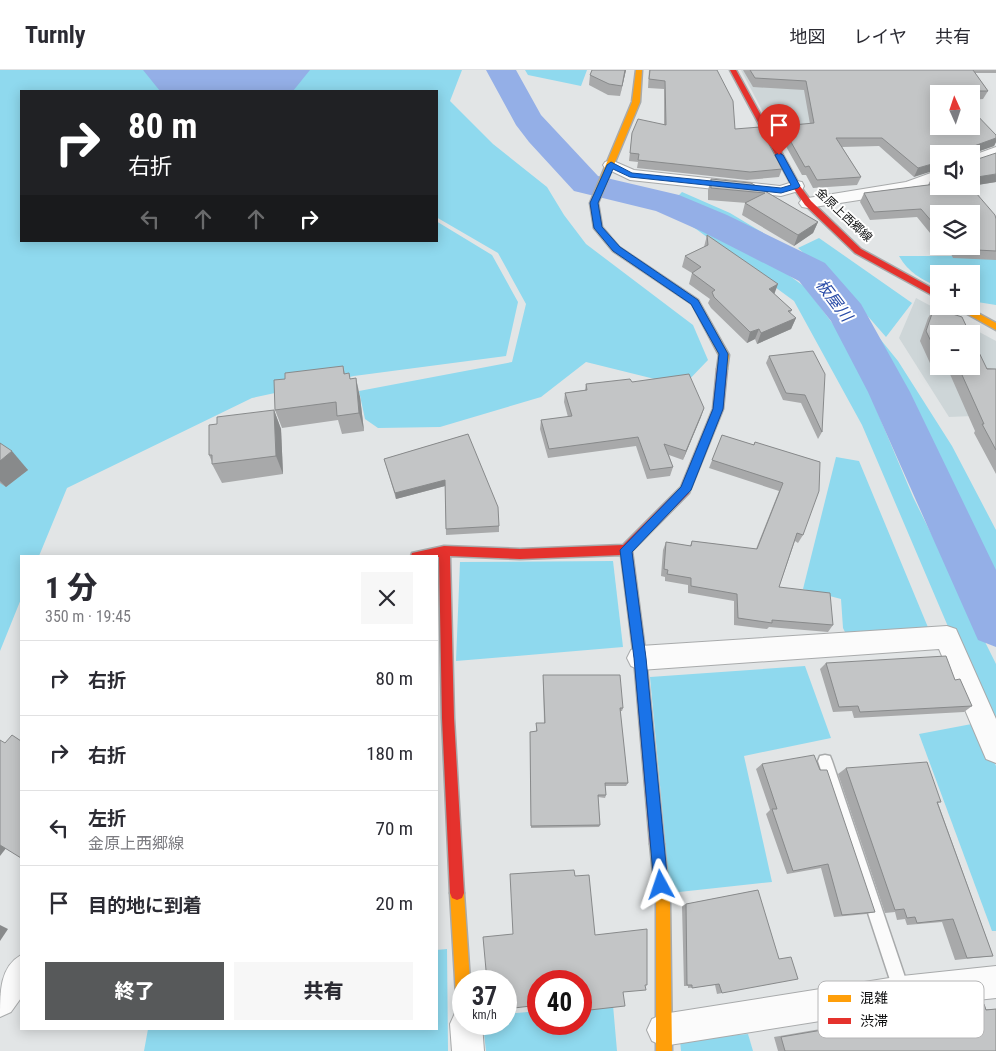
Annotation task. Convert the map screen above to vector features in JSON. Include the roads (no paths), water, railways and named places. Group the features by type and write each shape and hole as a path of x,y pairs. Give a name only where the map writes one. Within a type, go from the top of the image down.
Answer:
{"street":[{"path":"422,555 444,551 520,554 626,550 685,490 718,409 724,354 695,302 616,249 598,228 594,203 636,102 639,70"},
{"name":"金原上西郷線","path":"733,70 796,186 808,203 858,250 930,291"},
{"path":"980,158 996,152"},
{"path":"610,167 630,175 781,191 796,186"},
{"path":"808,203 910,187 930,179"},
{"path":"973,315 996,327"},
{"path":"626,550 640,658 663,904 664,1041 818,1009"},
{"path":"444,551 446,671 454,875 462,970"},
{"path":"640,658 947,637 996,750"},
{"path":"0,1001 20,972"},
{"path":"467,1035 468,1051"}],"lane":[{"path":"825,761 898,981"}],"waterway":[{"name":"板屋川","path":"501,70 527,118 540,135 586,184 667,203 714,223 812,272 847,314 889,392 996,624"}]}
